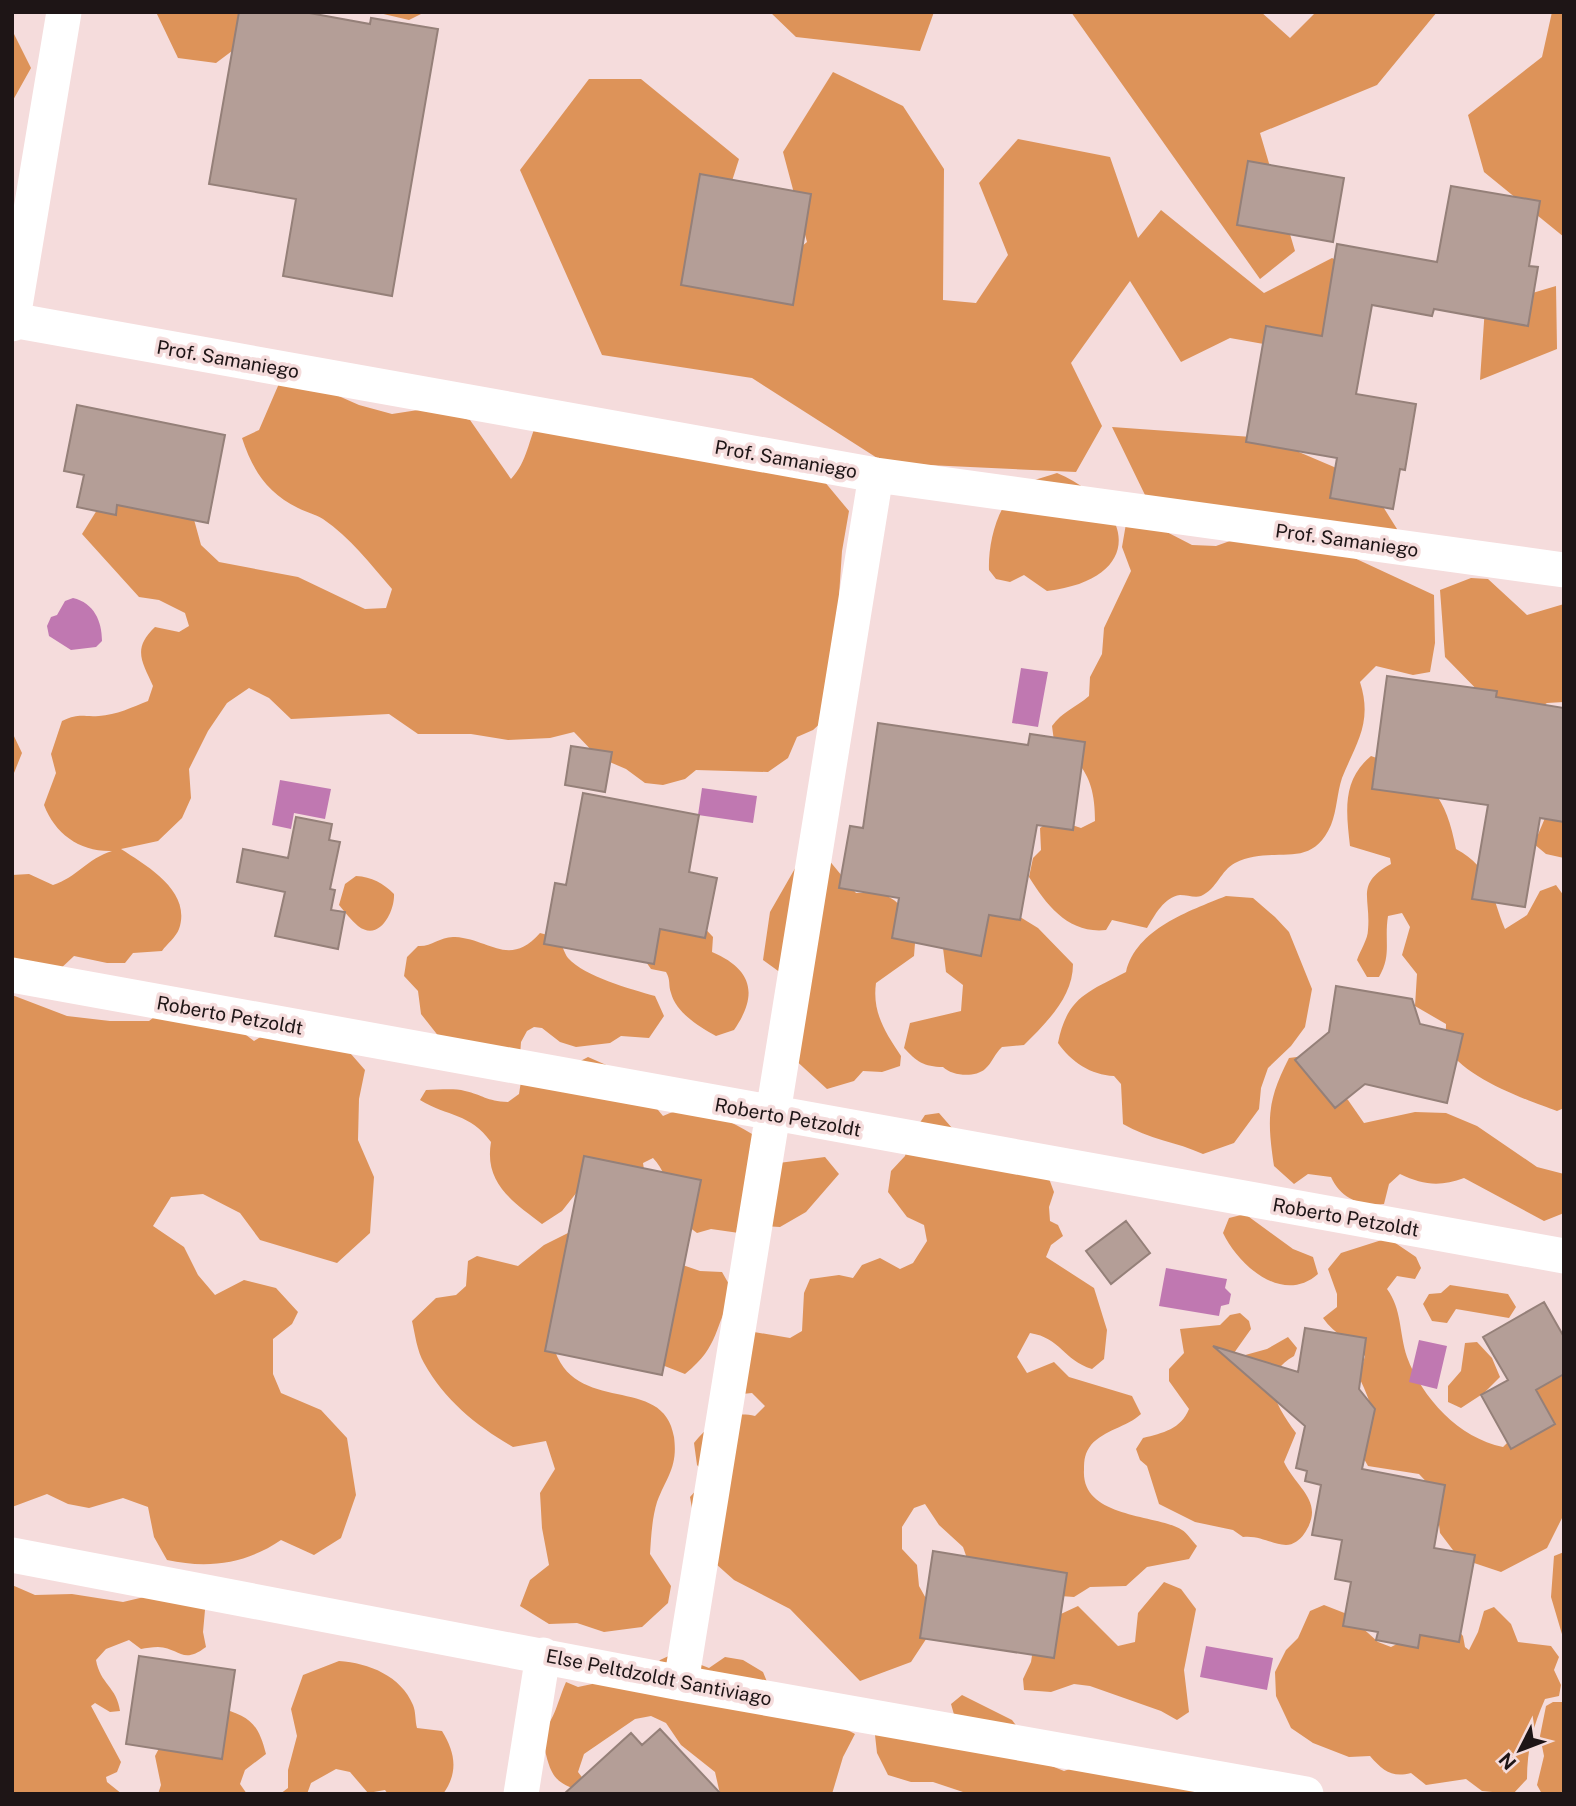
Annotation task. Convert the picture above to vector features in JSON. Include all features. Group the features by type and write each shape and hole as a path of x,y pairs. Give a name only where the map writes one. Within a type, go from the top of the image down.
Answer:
{"street":[{"path":"12,322 64,12"},
{"name":"Prof. Samaniego","path":"12,322 876,475 1564,570"},
{"path":"681,1683 876,475"},
{"name":"Roberto Petzoldt","path":"12,975 1564,1256"},
{"name":"Else Peltdzoldt Santiviago","path":"12,1555 681,1683 1306,1794"},
{"path":"521,1794 543,1656"}],"shaded area":[{"path":"156,12 284,12 216,63 178,58"},
{"path":"375,12 425,12 409,20"},
{"path":"770,12 934,12 920,51 796,37"},
{"path":"1071,12 1261,12 1290,38 1316,12 1437,12 1377,85 1260,133 1295,251 1260,279"},
{"path":"1552,12 1564,12 1564,237 1484,172 1468,115 1542,57"},
{"path":"12,30 31,68 12,102"},
{"path":"833,72 903,106 944,169 943,300 976,303 1008,255 979,183 1018,139 1110,157 1138,238 1161,210 1264,293 1332,258 1365,274 1321,354 1230,338 1181,362 1130,281 1071,363 1102,426 1076,472 885,463 752,378 602,355 520,170 589,79 641,79 739,159 705,266 751,289 807,242 783,152"},
{"path":"1556,286 1557,349 1480,380 1485,307"},
{"path":"284,372 359,405 392,414 431,408 470,420 511,479 524,458 539,418 814,469 849,511 842,551 839,596 852,608 834,711 813,730 797,737 788,758 768,772 696,770 685,779 663,785 645,783 626,769 598,757 574,732 550,738 508,740 471,734 418,734 389,714 291,719 269,698 249,688 227,703 208,731 189,769 191,798 182,818 158,841 121,849 143,863 173,891 181,915 179,929 174,938 162,951 133,953 125,963 107,963 74,956 57,972 12,967 12,875 29,874 53,885 112,851 89,848 70,839 55,825 44,805 56,773 51,754 62,721 77,716 112,714 148,701 153,686 141,655 143,642 155,627 179,632 189,626 185,613 159,600 139,597 82,534 102,502 190,505 201,545 219,562 298,577 365,609 386,608 392,589 368,561 323,519 287,502 269,487 256,470 246,449 242,438 259,430"},
{"path":"1112,427 1266,438 1367,481 1397,529 1379,560 1145,495"},
{"path":"1057,473 1083,487 1103,504 1115,522 1119,540 1114,557 1101,572 1079,584 1047,591 1024,575 1010,582 996,579 989,570 990,548 1005,503 1024,485"},
{"path":"1128,512 1192,545 1216,546 1241,537 1350,556 1434,595 1435,643 1430,672 1413,675 1376,666 1360,682 1365,709 1361,732 1342,778 1331,825 1322,840 1313,848 1302,853 1264,855 1235,863 1201,896 1180,895 1169,899 1147,928 1112,920 1106,930 1093,930 1070,923 1060,916 1043,898 1029,877 1033,858 1041,850 1040,828 1054,819 1081,828 1095,821 1093,795 1086,775 1065,749 1054,741 1052,726 1089,696 1090,677 1102,654 1104,628 1131,571 1122,547"},
{"path":"1471,578 1488,579 1527,615 1564,604 1564,702 1547,703 1529,714 1490,703 1445,657 1440,590"},
{"path":"73,598 86,604 98,620 102,641 96,647 71,650 49,636 47,626 51,617 57,615 65,601"},
{"path":"1021,668 1048,672 1038,727 1012,723"},
{"path":"12,732 22,753 12,778"},
{"path":"1371,756 1419,778 1439,799 1446,812 1456,849 1484,874 1505,929 1527,915 1540,891 1556,885 1564,896 1564,1108 1557,1111 1496,1086 1465,1067 1454,1056 1446,1043 1446,1024 1415,1006 1417,974 1402,955 1410,927 1402,913 1388,916 1387,955 1379,977 1367,977 1357,960 1368,934 1369,885 1380,871 1391,864 1390,858 1350,846 1348,797 1355,775"},
{"path":"280,780 331,789 325,819 294,813 291,829 272,825"},
{"path":"702,788 757,796 753,823 698,815"},
{"path":"1545,818 1564,821 1564,858 1546,854 1534,844"},
{"path":"805,851 828,859 856,893 884,895 896,901 904,913 908,931 915,943 914,956 876,983 878,1013 901,1056 900,1066 882,1072 863,1071 854,1081 827,1089 792,1057 792,981 763,960 770,912"},
{"path":"356,876 377,881 394,894 389,916 379,928 366,930 358,926 339,905 345,884"},
{"path":"1226,896 1253,898 1289,932 1312,989 1305,1027 1291,1046 1268,1068 1261,1088 1259,1109 1234,1143 1203,1154 1123,1124 1121,1084 1114,1076 1097,1073 1082,1066 1058,1043 1067,1015 1073,1006 1090,991 1126,972 1132,957 1152,933 1181,915"},
{"path":"1007,909 1038,928 1073,964 1072,976 1064,998 1050,1018 1024,1045 1002,1047 981,1072 958,1074 921,1062 904,1048 910,1023 961,1011 963,985 946,972 943,948 969,917 992,916"},
{"path":"641,919 696,919 713,937 712,952 736,966 747,984 747,1005 734,1030 716,1036 689,1019 678,1007 666,972 651,969 639,952"},
{"path":"540,933 559,938 568,958 585,971 609,982 655,996 664,1016 649,1038 621,1036 610,1043 576,1047 560,1042 542,1028 534,1027 527,1031 521,1042 520,1056 451,1052 421,1014 418,991 404,976 407,957 418,946 450,937 509,950 519,949"},
{"path":"12,995 67,1016 110,1021 149,1021 175,1001 229,1022 254,1041 275,1028 323,1022 365,1070 359,1099 358,1140 374,1177 370,1233 337,1263 260,1240 240,1213 203,1194 171,1197 153,1226 184,1247 198,1275 215,1295 244,1280 276,1288 298,1312 292,1324 273,1339 273,1374 281,1393 321,1410 347,1438 356,1495 341,1538 314,1555 281,1540 254,1555 240,1559 212,1564 182,1563 167,1560 154,1537 148,1507 123,1498 89,1508 68,1504 47,1494 12,1507"},
{"path":"1312,1055 1325,1080 1348,1100 1364,1123 1415,1112 1446,1113 1477,1126 1537,1167 1564,1174 1564,1213 1544,1221 1464,1178 1432,1184 1400,1174 1389,1184 1384,1204 1367,1204 1352,1200 1340,1191 1331,1177 1308,1174 1294,1184 1274,1166 1270,1135 1271,1110 1276,1086 1289,1058"},
{"path":"588,1057 629,1075 663,1116 686,1110 709,1113 752,1134 752,1154 771,1164 825,1157 839,1174 806,1212 780,1227 763,1226 739,1233 711,1229 697,1233 681,1216 665,1176 653,1158 643,1163 646,1182 602,1185 577,1192 562,1211 542,1224 511,1199 496,1180 490,1156 491,1142 483,1133 467,1120 420,1100 426,1090 451,1089 508,1102 519,1094 522,1075 569,1067"},
{"path":"939,1113 952,1128 1045,1168 1054,1192 1049,1207 1050,1221 1058,1225 1063,1236 1051,1245 1046,1257 1094,1288 1107,1330 1104,1359 1092,1369 1074,1360 1049,1339 1030,1333 1017,1357 1027,1373 1054,1362 1069,1377 1132,1396 1141,1414 1091,1445 1084,1463 1086,1486 1095,1498 1107,1506 1171,1525 1184,1531 1197,1546 1189,1559 1147,1567 1126,1586 1090,1587 1074,1597 1033,1594 971,1570 963,1547 939,1525 925,1504 914,1508 902,1527 902,1549 917,1565 919,1586 933,1611 934,1627 911,1662 860,1681 790,1609 734,1580 716,1564 693,1514 690,1497 708,1477 697,1465 694,1443 713,1424 737,1415 755,1416 765,1406 752,1393 732,1395 754,1332 790,1338 802,1331 804,1293 810,1279 839,1275 853,1278 862,1265 880,1258 900,1269 913,1263 927,1241 924,1225 907,1217 888,1192 891,1171 905,1156 911,1136 925,1115"},
{"path":"1245,1214 1293,1249 1313,1257 1318,1274 1305,1282 1291,1285 1277,1283 1251,1269 1230,1246 1223,1233 1229,1218"},
{"path":"574,1230 557,1309 553,1345 564,1367 579,1381 597,1389 654,1405 667,1417 675,1447 671,1471 655,1508 650,1554 671,1586 668,1603 642,1627 604,1632 577,1623 549,1624 520,1606 530,1580 549,1565 542,1528 540,1493 555,1469 546,1441 513,1447 463,1411 432,1377 424,1363 412,1321 436,1298 456,1295 466,1286 468,1261 477,1256 518,1266 544,1245"},
{"path":"1388,1238 1416,1257 1421,1268 1415,1279 1397,1276 1387,1289 1398,1313 1407,1357 1432,1401 1457,1425 1472,1435 1503,1447 1516,1434 1527,1392 1564,1363 1564,1514 1547,1548 1501,1572 1459,1558 1440,1533 1435,1491 1419,1474 1368,1466 1354,1441 1366,1423 1370,1411 1359,1377 1365,1356 1323,1318 1337,1307 1337,1294 1328,1269 1341,1253"},
{"path":"674,1262 700,1271 722,1272 734,1293 711,1345 697,1364 685,1374 662,1365"},
{"path":"1166,1268 1227,1279 1225,1288 1231,1294 1229,1304 1221,1306 1219,1316 1159,1306"},
{"path":"1450,1285 1508,1294 1516,1307 1509,1318 1456,1309 1447,1323 1432,1321 1423,1304 1429,1294 1441,1293"},
{"path":"1240,1313 1249,1321 1251,1329 1234,1353 1238,1357 1267,1349 1288,1337 1297,1348 1294,1356 1276,1373 1273,1383 1277,1403 1296,1433 1284,1462 1307,1496 1312,1513 1304,1534 1289,1545 1243,1537 1233,1530 1195,1522 1159,1504 1147,1466 1140,1460 1136,1449 1143,1438 1176,1426 1189,1409 1169,1381 1169,1369 1184,1353 1180,1329 1220,1325 1230,1315"},
{"path":"1419,1340 1447,1346 1437,1389 1409,1382"},
{"path":"1477,1342 1492,1358 1500,1377 1484,1393 1461,1408 1448,1402 1448,1386 1461,1371 1465,1343"},
{"path":"1564,1552 1564,1641 1551,1597 1554,1556"},
{"path":"1164,1582 1181,1589 1196,1609 1184,1670 1189,1712 1177,1720 1161,1711 1090,1686 1074,1684 1051,1692 1024,1690 1023,1679 1031,1662 1035,1636 1048,1620 1078,1606 1118,1646 1135,1642 1138,1613"},
{"path":"12,1585 35,1595 72,1594 123,1602 161,1593 206,1599 203,1632 206,1647 198,1652 186,1655 158,1647 141,1649 129,1640 106,1649 96,1660 101,1675 116,1696 120,1711 110,1712 95,1703 91,1706 121,1762 117,1772 106,1777 107,1782 122,1794 12,1794"},
{"path":"1324,1605 1347,1614 1378,1642 1391,1647 1435,1625 1452,1623 1463,1636 1465,1647 1469,1650 1484,1611 1494,1607 1511,1624 1518,1642 1551,1646 1559,1657 1554,1670 1561,1685 1559,1696 1545,1699 1537,1719 1530,1748 1527,1779 1513,1794 1482,1791 1466,1779 1426,1785 1411,1773 1398,1775 1388,1772 1370,1756 1349,1757 1313,1743 1291,1728 1276,1696 1275,1672 1286,1650 1298,1638 1310,1611"},
{"path":"1206,1646 1273,1658 1267,1690 1200,1677"},
{"path":"673,1654 709,1668 725,1657 743,1660 763,1672 770,1689 855,1734 843,1757 832,1794 720,1794 715,1772 681,1745 666,1723 651,1716 635,1719 584,1754 578,1772 595,1794 560,1782 550,1768 541,1733 553,1716 566,1682 578,1687 592,1684 598,1666 644,1683 660,1660"},
{"path":"339,1661 372,1668 392,1679 408,1695 415,1711 417,1728 442,1731 450,1747 453,1762 451,1778 443,1794 388,1794 385,1790 368,1793 350,1772 336,1769 311,1783 307,1794 280,1794 288,1788 288,1770 297,1736 291,1709 303,1675"},
{"path":"962,1695 1012,1720 1044,1763 1064,1771 1081,1765 1212,1794 969,1794 933,1782 911,1782 888,1775 877,1753 874,1726 959,1732 951,1704"},
{"path":"1553,1702 1564,1702 1564,1794 1542,1794 1537,1785 1544,1756 1540,1736 1546,1706"},
{"path":"217,1707 244,1717 255,1727 263,1743 266,1754 245,1770 240,1784 247,1794 158,1794 161,1785 155,1756 165,1737"}],"building":[{"path":"239,12 304,12 370,24 371,18 438,29 392,296 283,276 296,199 209,184"},
{"path":"1248,161 1344,178 1333,242 1237,225"},
{"path":"700,174 811,194 793,305 681,285"},
{"path":"1451,186 1540,201 1529,266 1538,267 1528,326 1434,309 1432,316 1372,305 1356,394 1416,404 1405,470 1400,469 1393,509 1330,498 1337,458 1246,442 1266,326 1322,336 1337,244 1437,262"},
{"path":"77,405 225,435 208,523 117,505 116,515 77,507 84,475 64,471"},
{"path":"1387,676 1497,691 1496,697 1564,708 1564,822 1540,818 1525,907 1472,899 1488,805 1372,789"},
{"path":"878,723 1028,745 1030,734 1085,742 1073,830 1037,825 1020,920 989,915 981,956 892,938 899,898 839,888 850,826 863,828"},
{"path":"571,746 612,752 605,792 565,785"},
{"path":"583,793 699,815 689,872 717,878 705,938 660,929 654,964 544,944 555,883 566,885"},
{"path":"296,817 332,824 329,840 340,842 330,889 335,890 331,910 345,912 338,949 275,936 285,892 237,882 243,849 288,858"},
{"path":"1336,986 1412,999 1420,1024 1463,1034 1447,1103 1365,1084 1335,1108 1295,1060 1329,1032"},
{"path":"584,1156 701,1180 662,1375 545,1351"},
{"path":"1126,1221 1150,1253 1111,1284 1086,1251"},
{"path":"1544,1302 1564,1337 1564,1374 1536,1390 1555,1424 1511,1449 1481,1395 1508,1380 1483,1337"},
{"path":"1305,1328 1366,1338 1359,1389 1375,1409 1362,1469 1445,1485 1434,1548 1475,1555 1459,1642 1420,1635 1418,1648 1376,1640 1378,1632 1343,1626 1351,1582 1335,1579 1342,1540 1312,1535 1321,1485 1305,1481 1307,1471 1296,1468 1305,1426 1213,1346 1298,1372"},
{"path":"933,1551 1067,1573 1054,1658 920,1638"},
{"path":"139,1656 235,1670 222,1759 126,1744"},
{"path":"660,1729 721,1794 564,1794 631,1733 642,1745"}]}
